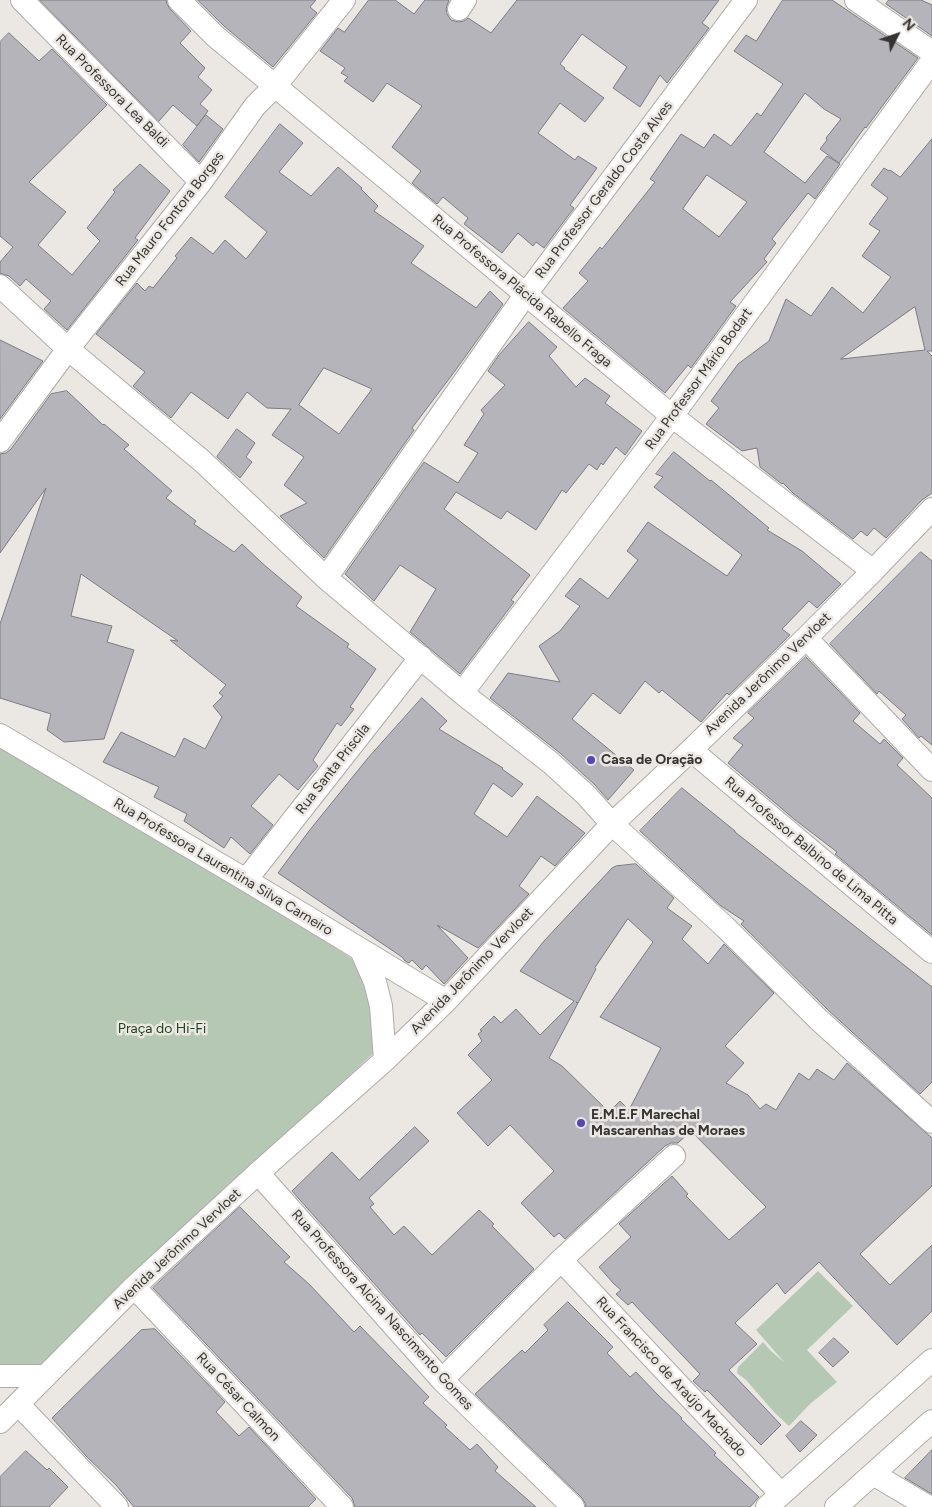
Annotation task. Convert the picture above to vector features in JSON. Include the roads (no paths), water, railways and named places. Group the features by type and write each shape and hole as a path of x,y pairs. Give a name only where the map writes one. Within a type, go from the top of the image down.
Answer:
{"street":[{"name":"Rua Professora Lea Baldi","path":"22,0 202,182"},
{"name":"Rua Professora Plácida Rabello Fraga","path":"180,0 215,36 672,416 873,571"},
{"name":"Rua Mauro Fontora Borges","path":"0,441 68,349 202,182 255,106 275,86 344,0"},
{"name":"Rua Professor Geraldo Costa Alves","path":"326,578 526,294 746,0"},
{"path":"856,0 932,52"},
{"name":"Rua Professor Mário Bodart","path":"462,693 672,416 932,61"},
{"path":"0,286 68,349 202,462 326,578 462,693 551,763 586,795 612,824 725,926 819,1020 932,1121"},
{"name":"Avenida Jerônimo Vervloet","path":"0,1422 134,1287 385,1060 446,1001 612,824 691,750 873,571 927,522"},
{"path":"806,638 932,770"},
{"name":"Rua Santa Priscila","path":"246,880 420,657"},
{"name":"Rua Professora Laurentina Silva Carneiro","path":"0,735 446,1001"},
{"name":"Rua Professor Balbino de Lima Pitta","path":"691,750 932,952"},
{"path":"361,950 381,1006 385,1060"},
{"path":"442,1380 561,1260 674,1156"},
{"name":"Rua Professora Alcina Nascimento Gomes","path":"258,1173 442,1380 573,1507"},
{"name":"Rua Francisco de Araújo Machado","path":"561,1260 774,1501"},
{"name":"Rua César Calmon","path":"134,1287 342,1507"},
{"path":"774,1501 932,1360"},
{"path":"0,1376 46,1376"},
{"path":"18,1404 117,1507"},
{"path":"836,1507 932,1421"},
{"path":"873,1474 929,1507"}],"place":[{"name":"Casa de Oração","path":"591,760"},
{"name":"E.M.E.F Marechal Mascarenhas de Moraes","path":"581,1123"}],"park label":[{"name":"Praça do Hi-Fi","path":"162,1029"}]}
